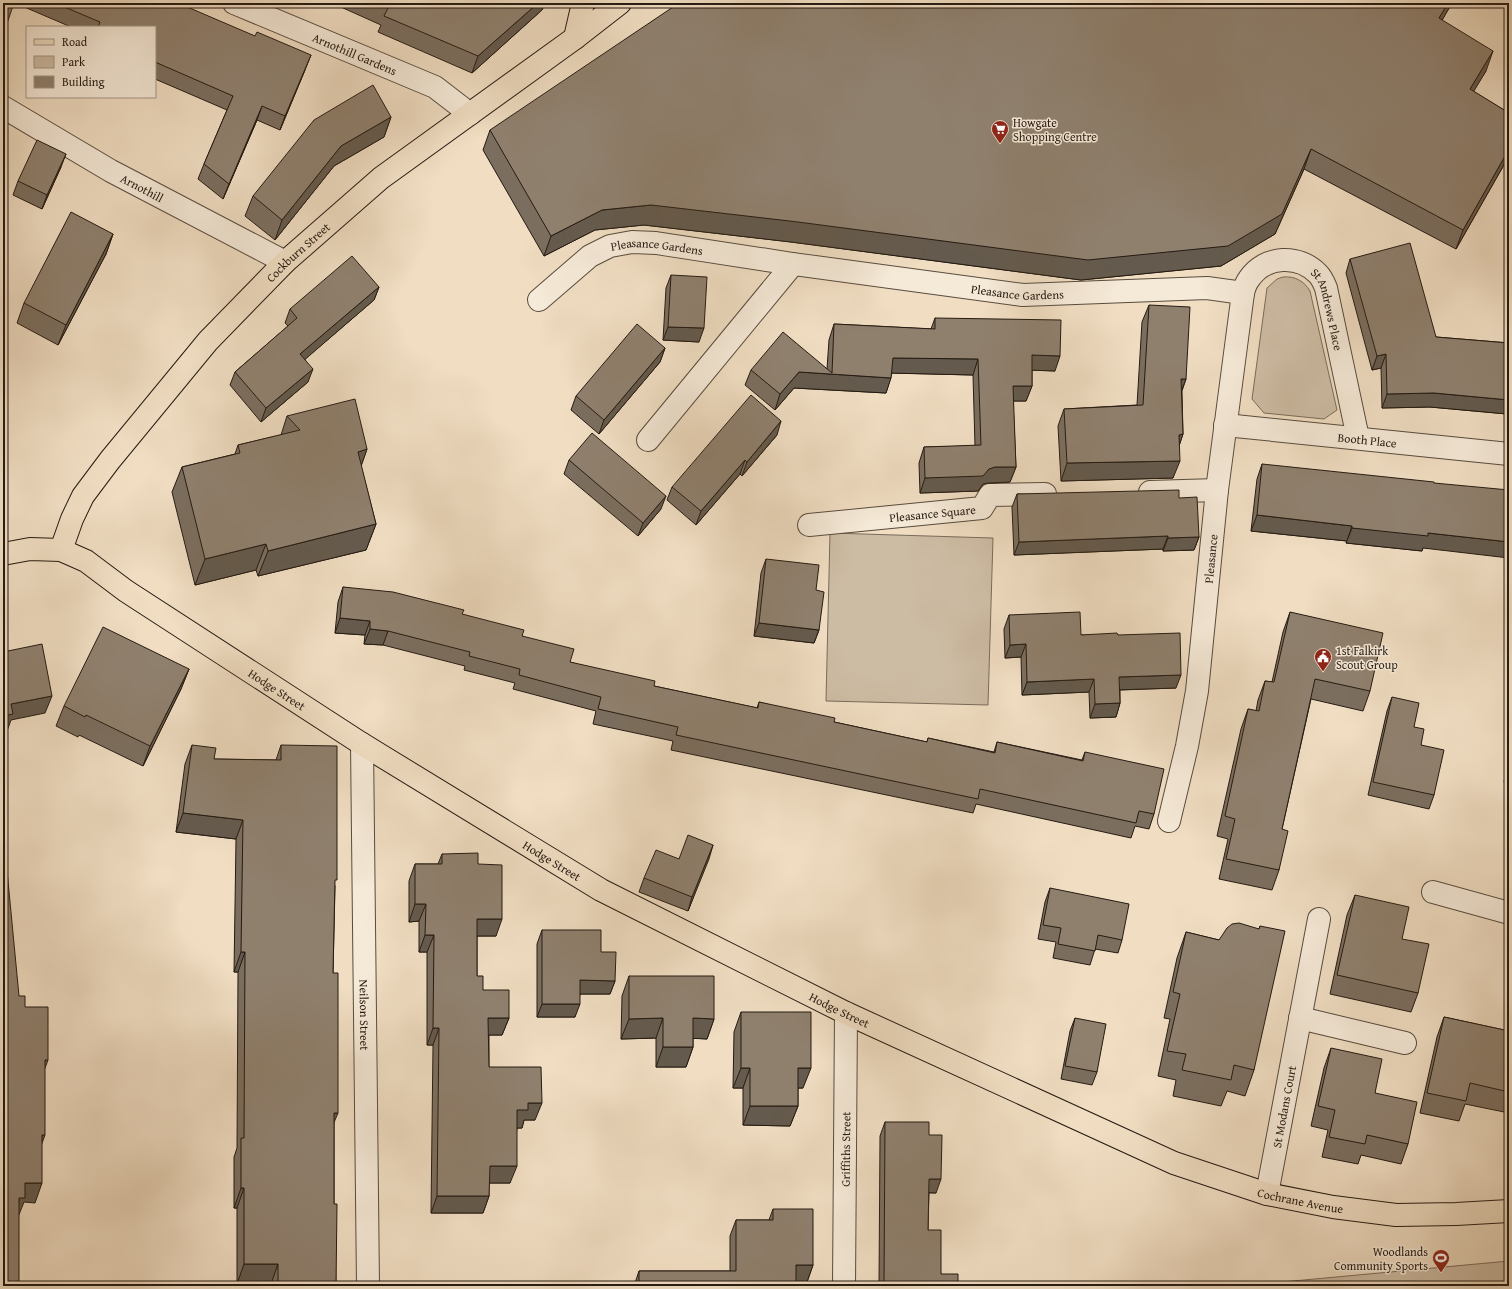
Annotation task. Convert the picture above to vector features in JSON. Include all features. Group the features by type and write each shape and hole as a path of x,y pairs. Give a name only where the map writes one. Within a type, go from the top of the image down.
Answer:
{"main road":[{"path":"575,38 583,3"},
{"name":"Cockburn Street","path":"61,550 72,519 83,496 110,460 208,341 285,262 381,178 575,38 620,3"},
{"path":"3,554 30,549 61,550"},
{"name":"Hodge Street","path":"61,550 86,561 132,595 362,744 601,890 846,1013 1104,1132"},
{"name":"Cochrane Avenue","path":"1104,1132 1174,1163 1267,1194 1333,1207 1396,1215 1509,1211"}],"street":[{"name":"Arnothill Gardens","path":"234,3 435,87 470,114"},
{"name":"Arnothill","path":"3,107 111,171 285,262"},
{"name":"Pleasance Gardens","path":"539,300 590,256 610,246 632,242 656,243 793,264 1023,295 1207,288 1243,294"},
{"name":"St Andrews Place","path":"1243,294 1248,280 1260,267 1274,261 1289,259 1304,263 1319,274 1326,288 1358,438"},
{"path":"648,440 793,264"},
{"name":"Pleasance","path":"1169,821 1187,746 1197,691 1217,490 1243,294"},
{"name":"Booth Place","path":"1225,424 1509,454"},
{"path":"1130,492 1217,490"},
{"name":"Pleasance Square","path":"809,525 982,508 990,495 1068,494"},
{"name":"Neilson Street","path":"362,744 368,1286"},
{"path":"1433,892 1509,912"},
{"name":"St Modans Court","path":"1267,1194 1319,919"},
{"name":"Griffiths Street","path":"844,1286 846,1013"},
{"path":"1300,1018 1405,1043"}],"green space":[{"path":"1291,277 1299,280 1305,284 1310,291 1337,410 1324,419 1264,413 1252,399 1267,288 1277,279"},
{"path":"830,533 993,538 988,705 826,701"},
{"name":"Woodlands Community Sports","path":"1509,1261 1509,1286 1239,1286"}],"building":[{"path":"3,3 14,3 3,35"},
{"path":"55,3 178,3 255,36 257,32 311,55 285,116 262,106 229,184 204,164 233,96 156,62 156,26 98,26 100,22"},
{"path":"376,3 538,3 478,56 384,16 388,8"},
{"name":"Howgate Shopping Centre","path":"679,3 1448,3 1439,18 1493,51 1470,89 1509,113 1509,149 1463,230 1311,149 1282,214 1228,246 1088,260 798,222 651,205 602,210 551,236 490,130"},
{"path":"373,85 391,117 341,146 282,220 253,196 314,120"},
{"path":"37,140 66,154 47,195 18,181"},
{"path":"3,193 6,194 3,202"},
{"path":"71,212 113,234 66,325 24,303"},
{"path":"1410,243 1436,337 1509,343 1509,400 1434,393 1387,394 1386,354 1377,356 1350,259"},
{"path":"352,256 379,287 300,354 313,369 266,408 235,372 297,318 290,309"},
{"path":"671,275 707,277 704,328 668,327"},
{"path":"1149,305 1190,307 1186,379 1181,379 1183,434 1179,435 1180,461 1067,463 1064,409 1143,405"},
{"path":"935,318 1061,320 1060,356 1032,355 1032,386 1013,386 1016,467 995,467 989,469 983,476 925,478 924,447 981,445 978,359 893,358 891,378 799,372 780,394 751,370 783,332 832,373 834,324 935,329"},
{"path":"637,324 665,348 604,420 576,396"},
{"path":"751,395 781,421 747,462 745,460 701,511 672,487"},
{"path":"355,399 367,449 358,452 376,524 268,551 266,544 205,559 182,467 240,453 238,445 300,430 287,416"},
{"path":"592,433 666,496 643,523 569,460"},
{"path":"1262,464 1509,490 1509,542 1428,533 1428,536 1352,528 1352,526 1257,515"},
{"path":"1179,490 1179,498 1197,497 1199,537 1168,538 1168,536 1019,542 1017,494"},
{"path":"766,559 819,565 816,590 824,592 819,630 759,623"},
{"path":"343,587 393,592 464,610 462,614 524,630 522,636 574,649 570,662 655,681 654,686 758,708 759,702 835,718 834,722 927,742 928,738 995,753 997,742 1083,761 1085,752 1164,769 1154,814 1139,811 1136,823 980,789 978,799 676,735 678,727 598,709 601,697 519,675 520,669 469,656 470,652 388,631 370,629 370,621 340,618"},
{"path":"1080,612 1081,635 1117,633 1118,635 1180,633 1181,675 1119,677 1120,703 1095,704 1094,679 1027,682 1026,644 1010,645 1009,615"},
{"path":"1290,612 1383,633 1370,691 1315,679 1282,829 1288,831 1279,870 1226,859 1235,819 1225,816 1248,709 1259,711 1265,681 1274,682"},
{"path":"103,627 189,669 150,746 64,706"},
{"path":"42,644 52,696 11,704 13,714 3,716 3,652"},
{"path":"1392,697 1419,703 1414,727 1424,729 1421,745 1444,750 1434,795 1373,782"},
{"path":"192,745 216,748 214,759 281,760 281,745 337,746 337,880 335,880 333,973 338,973 338,1113 334,1113 334,1204 337,1204 336,1286 278,1286 278,1264 244,1264 244,1188 241,1188 241,1138 244,1138 245,952 241,952 243,820 183,813"},
{"path":"688,835 713,845 692,897 644,878 656,850 679,859"},
{"path":"3,839 19,996 25,996 25,1007 48,1007 48,1060 45,1060 45,1135 42,1135 42,1183 25,1183 25,1198 19,1198 19,1286 3,1286"},
{"path":"478,853 478,864 502,865 502,919 477,919 477,976 483,976 483,990 509,990 509,1018 488,1018 489,1067 541,1067 542,1103 528,1103 528,1110 517,1110 517,1166 490,1166 489,1196 437,1196 439,1028 433,1028 434,935 425,935 426,904 415,904 415,864 442,864 442,854"},
{"path":"1050,888 1129,904 1122,940 1098,935 1095,951 1058,944 1061,928 1043,925"},
{"path":"1355,895 1409,907 1402,939 1429,944 1418,993 1337,975"},
{"path":"1239,923 1259,929 1260,926 1285,931 1254,1070 1234,1065 1231,1080 1182,1070 1186,1054 1167,1051 1180,994 1173,992 1186,932 1219,940 1227,928 1232,924"},
{"path":"542,930 601,930 601,952 616,952 615,981 580,980 580,1004 542,1004"},
{"path":"629,976 714,976 714,1019 693,1018 693,1047 663,1047 663,1018 629,1019"},
{"path":"741,1012 811,1012 811,1068 798,1068 798,1106 750,1106 750,1068 741,1068"},
{"path":"1444,1017 1509,1031 1509,1092 1470,1083 1466,1101 1427,1093"},
{"path":"1075,1018 1106,1024 1097,1072 1065,1066"},
{"path":"1331,1048 1382,1059 1375,1093 1417,1102 1408,1144 1367,1135 1365,1144 1329,1137 1335,1110 1318,1106"},
{"path":"885,1122 929,1122 929,1135 942,1135 941,1179 929,1179 928,1230 941,1230 941,1274 958,1274 958,1286 884,1286"},
{"path":"773,1209 813,1209 813,1265 796,1265 796,1286 639,1286 639,1271 736,1271 736,1220 773,1220"}],"place":[{"name":"Howgate Shopping Centre","path":"1000,144"},
{"name":"1st Falkirk Scout Group","path":"1323,672"},
{"name":"Woodlands Community Sports","path":"1441,1273"}]}
